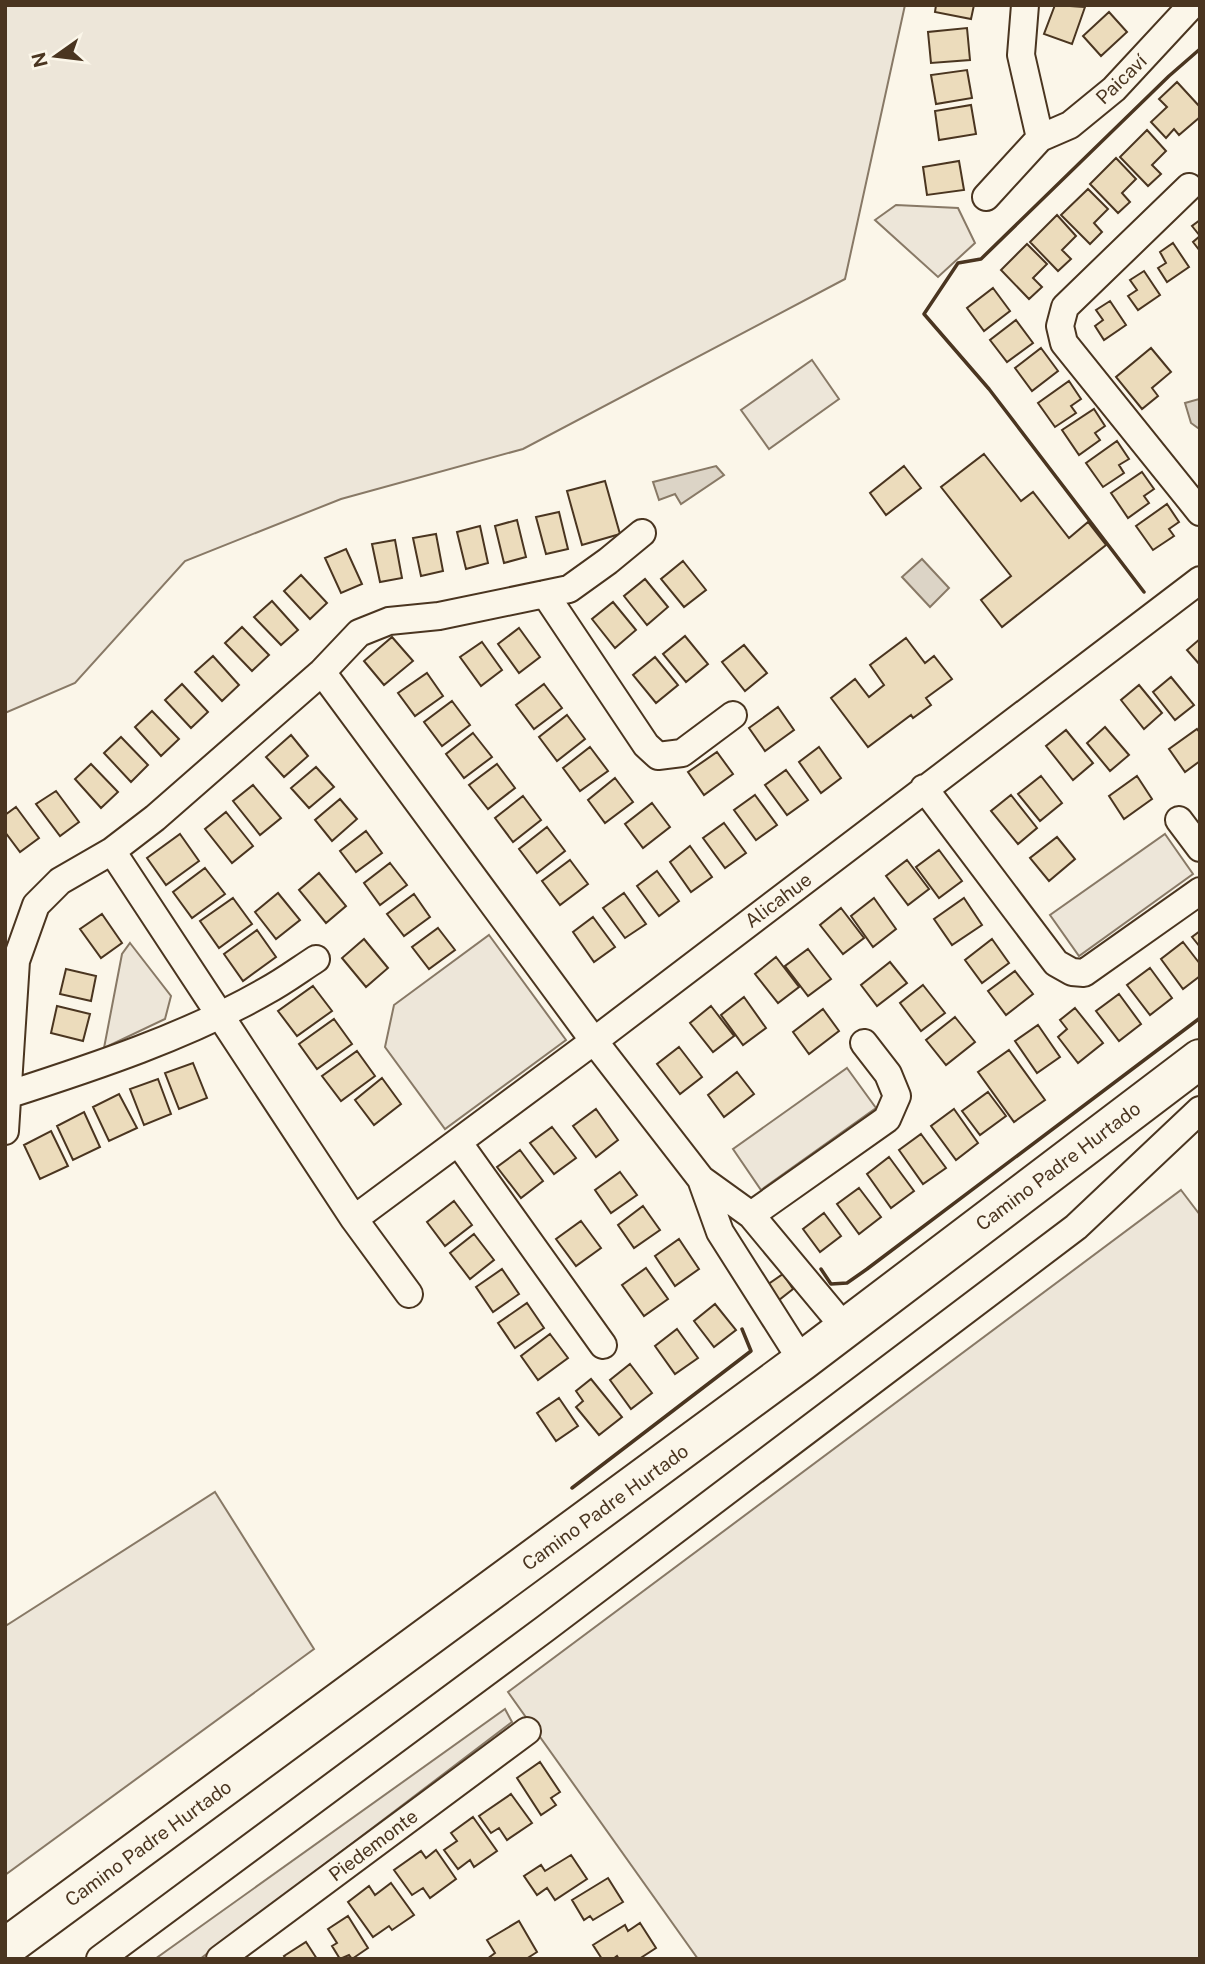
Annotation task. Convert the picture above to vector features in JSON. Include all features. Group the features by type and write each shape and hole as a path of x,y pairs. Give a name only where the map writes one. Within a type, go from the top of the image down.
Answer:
{"main road":[{"name":"Camino Padre Hurtado","path":"5,1948 802,1361 1200,1059"}],"street":[{"path":"1025,5 1021,55 1040,138"},
{"name":"Paicaví","path":"986,197 1040,138 1070,125 1114,89 1192,5"},
{"path":"1189,187 1065,307 1060,326 1064,343 1200,512"},
{"path":"5,1130 16,961 36,905 60,881 112,851 184,793 322,672 359,633 389,621 439,616 569,589 642,533"},
{"name":"Alicahue","path":"354,1219 594,1041 1200,580"},
{"path":"545,594 646,745 658,756 682,753 733,715"},
{"path":"322,672 594,1041 701,1179 751,1216 845,1328"},
{"path":"924,788 1056,963 1072,972 1084,974 1200,891"},
{"path":"1179,820 1200,848"},
{"path":"112,851 354,1219 409,1294"},
{"path":"8,1095 129,1052 219,1016 267,991 316,959"},
{"path":"751,1216 887,1119 897,1096 888,1074 864,1043"},
{"path":"100,1959 546,1628 1076,1227 1200,1110"},
{"path":"458,1142 603,1345"},
{"path":"701,1179 720,1232 802,1361"},
{"name":"Piedemonte","path":"220,1959 527,1731"}],"shaded area":[{"path":"5,5 905,5 845,279 523,449 341,499 185,561 75,683 5,713"},
{"path":"896,205 958,208 975,243 938,277 875,220"},
{"path":"812,360 839,399 769,449 741,410"},
{"path":"1199,399 1198,428 1191,423 1185,403"},
{"path":"716,466 724,475 681,504 675,494 659,500 653,482"},
{"path":"922,559 949,588 930,607 902,577"},
{"path":"1165,834 1193,874 1079,956 1050,915"},
{"path":"489,935 566,1040 445,1129 385,1047 394,1005"},
{"path":"130,943 171,996 165,1019 104,1048 122,954"},
{"path":"847,1068 876,1108 761,1190 733,1149"},
{"path":"1181,1190 1200,1215 1200,1959 698,1959 508,1692"},
{"path":"215,1492 314,1649 5,1875 5,1623 7,1625"},
{"path":"505,1709 512,1722 200,1959 155,1959"}],"building":[{"path":"936,5 974,5 971,19 935,12"},
{"path":"1055,5 1085,7 1072,44 1044,34"},
{"path":"1109,12 1127,32 1101,56 1083,36"},
{"path":"967,28 970,60 931,63 928,32"},
{"path":"967,70 972,98 936,104 931,75"},
{"path":"1177,82 1200,107 1200,117 1179,135 1174,129 1166,138 1151,122 1167,107 1159,99"},
{"path":"971,105 976,134 939,140 935,111"},
{"path":"1147,130 1166,151 1152,165 1161,174 1148,186 1120,157"},
{"path":"1116,158 1136,179 1122,193 1130,202 1118,213 1090,184"},
{"path":"959,161 964,190 927,195 923,167"},
{"path":"1088,189 1108,209 1094,223 1102,232 1090,244 1061,215"},
{"path":"1057,215 1076,236 1062,250 1071,259 1058,271 1030,242"},
{"path":"1200,220 1200,236 1192,226"},
{"path":"1200,236 1200,251 1193,242"},
{"path":"1173,243 1189,267 1167,282 1158,268 1166,263 1160,252"},
{"path":"1027,244 1047,264 1033,278 1042,287 1029,299 1001,270"},
{"path":"1144,271 1160,295 1138,310 1128,296 1137,290 1130,280"},
{"path":"993,288 1010,311 984,331 967,308"},
{"path":"1110,301 1126,325 1104,340 1095,326 1103,320 1096,310"},
{"path":"1016,320 1033,343 1007,362 990,340"},
{"path":"1041,348 1058,371 1032,391 1015,368"},
{"path":"1151,348 1171,372 1152,388 1158,396 1142,409 1116,377"},
{"path":"1069,381 1081,399 1071,406 1076,413 1055,427 1038,403"},
{"path":"1094,409 1105,426 1095,433 1100,440 1079,455 1062,430"},
{"path":"1117,441 1129,459 1119,465 1124,473 1103,487 1086,463"},
{"path":"984,454 1021,501 1033,492 1069,538 1088,522 1106,545 1002,627 981,600 1011,576 941,487"},
{"path":"904,466 921,488 886,515 870,493"},
{"path":"1142,472 1154,489 1144,496 1149,503 1128,518 1111,493"},
{"path":"605,481 620,534 582,545 567,491"},
{"path":"1167,504 1179,522 1169,529 1174,536 1153,550 1136,526"},
{"path":"559,512 568,549 546,554 536,517"},
{"path":"517,520 526,557 504,563 495,526"},
{"path":"480,526 488,563 466,569 457,532"},
{"path":"436,534 443,571 421,576 413,538"},
{"path":"395,540 402,578 380,582 372,544"},
{"path":"346,549 362,584 341,593 325,558"},
{"path":"683,561 706,590 684,607 661,579"},
{"path":"301,575 327,603 310,619 284,591"},
{"path":"645,579 668,607 647,625 624,596"},
{"path":"272,601 298,630 281,645 254,617"},
{"path":"613,602 636,630 615,648 592,619"},
{"path":"242,627 269,655 252,671 225,643"},
{"path":"519,628 540,657 519,673 498,644"},
{"path":"685,636 708,664 686,682 663,654"},
{"path":"392,637 413,661 384,685 364,661"},
{"path":"906,638 925,663 934,656 952,679 926,698 931,705 913,718 911,715 868,747 831,698 855,679 869,697 884,685 870,665"},
{"path":"1200,639 1200,665 1187,650"},
{"path":"482,642 502,670 481,686 460,657"},
{"path":"744,645 767,673 745,691 722,662"},
{"path":"213,656 239,685 222,701 195,672"},
{"path":"655,657 678,685 656,703 633,675"},
{"path":"427,673 443,696 415,716 398,693"},
{"path":"1171,677 1194,705 1175,720 1153,692"},
{"path":"182,684 208,712 191,728 165,700"},
{"path":"544,684 562,708 534,729 516,705"},
{"path":"1139,685 1162,713 1144,729 1121,700"},
{"path":"452,701 470,725 442,746 424,722"},
{"path":"778,707 794,730 765,751 749,728"},
{"path":"152,711 179,739 161,756 135,727"},
{"path":"567,715 585,739 557,761 539,737"},
{"path":"1105,727 1129,755 1110,771 1087,743"},
{"path":"1197,729 1200,733 1200,761 1185,772 1169,749"},
{"path":"1066,730 1093,763 1073,780 1046,746"},
{"path":"473,733 492,757 464,778 446,754"},
{"path":"291,735 308,756 284,777 266,757"},
{"path":"121,737 148,765 131,782 104,753"},
{"path":"590,747 608,771 580,791 563,768"},
{"path":"819,747 841,778 821,793 799,762"},
{"path":"717,752 733,774 704,795 688,772"},
{"path":"91,764 118,792 101,808 75,779"},
{"path":"497,764 515,788 488,809 469,785"},
{"path":"316,767 334,787 309,808 291,788"},
{"path":"786,770 808,800 787,815 765,785"},
{"path":"1041,776 1062,803 1040,821 1018,794"},
{"path":"1137,776 1152,799 1124,819 1109,796"},
{"path":"615,778 633,802 605,823 588,800"},
{"path":"253,785 281,818 260,835 233,801"},
{"path":"56,791 79,822 60,836 36,804"},
{"path":"755,795 777,825 756,840 734,810"},
{"path":"1011,795 1037,828 1018,844 991,811"},
{"path":"523,796 541,820 513,842 495,818"},
{"path":"340,799 357,819 332,841 315,820"},
{"path":"652,803 670,827 643,848 625,824"},
{"path":"16,807 39,838 20,852 5,832 5,815"},
{"path":"226,812 253,846 232,863 205,829"},
{"path":"724,823 746,853 725,868 703,838"},
{"path":"547,827 565,851 537,873 519,849"},
{"path":"366,831 382,853 356,872 340,851"},
{"path":"180,834 199,861 166,885 147,858"},
{"path":"1057,837 1075,859 1049,881 1030,858"},
{"path":"690,846 712,877 691,892 670,862"},
{"path":"939,850 962,881 939,898 916,867"},
{"path":"570,860 588,884 560,905 542,881"},
{"path":"907,860 929,889 908,905 886,876"},
{"path":"390,863 407,885 380,905 364,883"},
{"path":"205,868 225,894 192,918 173,892"},
{"path":"657,871 679,901 659,916 637,886"},
{"path":"319,873 346,906 326,923 299,890"},
{"path":"278,893 300,920 276,939 255,912"},
{"path":"624,893 646,924 625,938 603,908"},
{"path":"414,894 430,917 404,936 387,914"},
{"path":"233,898 252,924 219,948 200,921"},
{"path":"874,898 896,929 873,947 851,916"},
{"path":"964,898 982,925 952,945 934,919"},
{"path":"841,908 864,938 843,954 820,925"},
{"path":"102,914 122,943 101,958 80,929"},
{"path":"593,917 615,947 594,962 573,932"},
{"path":"438,928 455,950 429,969 412,947"},
{"path":"257,930 276,957 243,981 224,954"},
{"path":"1200,931 1200,947 1192,937"},
{"path":"364,939 388,968 366,987 342,958"},
{"path":"992,939 1009,963 982,983 965,960"},
{"path":"1183,942 1200,964 1200,976 1183,989 1161,959"},
{"path":"808,949 831,979 808,996 785,966"},
{"path":"776,957 799,987 778,1003 755,974"},
{"path":"890,962 907,983 877,1006 861,985"},
{"path":"1150,968 1172,998 1150,1015 1127,985"},
{"path":"66,969 96,976 91,1001 60,994"},
{"path":"1015,971 1033,994 1006,1015 988,991"},
{"path":"923,985 945,1013 921,1031 900,1003"},
{"path":"313,986 332,1011 297,1036 278,1011"},
{"path":"1119,994 1141,1024 1119,1041 1096,1011"},
{"path":"744,997 766,1028 743,1045 721,1015"},
{"path":"57,1006 90,1014 83,1041 51,1033"},
{"path":"711,1006 734,1036 713,1052 690,1023"},
{"path":"1075,1008 1103,1043 1078,1063 1058,1037 1067,1029 1060,1020"},
{"path":"823,1009 839,1031 809,1054 793,1032"},
{"path":"955,1017 975,1042 946,1065 926,1040"},
{"path":"334,1019 352,1044 317,1069 299,1044"},
{"path":"1038,1025 1060,1057 1037,1073 1015,1041"},
{"path":"679,1047 702,1077 680,1094 657,1064"},
{"path":"1009,1050 1045,1100 1014,1122 978,1072"},
{"path":"357,1051 375,1076 341,1101 322,1076"},
{"path":"193,1063 207,1098 179,1109 165,1073"},
{"path":"737,1072 754,1094 724,1117 708,1095"},
{"path":"382,1078 401,1104 374,1125 355,1100"},
{"path":"158,1079 171,1114 144,1125 130,1089"},
{"path":"988,1092 1006,1116 980,1135 962,1111"},
{"path":"119,1094 137,1128 109,1141 93,1107"},
{"path":"596,1109 618,1140 596,1157 573,1126"},
{"path":"954,1109 978,1143 956,1160 931,1126"},
{"path":"84,1112 100,1147 73,1160 57,1126"},
{"path":"552,1127 576,1158 554,1174 530,1143"},
{"path":"51,1131 68,1166 40,1179 24,1145"},
{"path":"921,1134 946,1168 923,1184 899,1150"},
{"path":"520,1150 543,1181 521,1198 497,1167"},
{"path":"889,1157 914,1191 891,1208 867,1174"},
{"path":"620,1172 637,1195 611,1213 595,1190"},
{"path":"859,1188 881,1217 859,1234 837,1204"},
{"path":"454,1201 472,1225 445,1246 427,1222"},
{"path":"643,1206 660,1230 634,1248 618,1225"},
{"path":"824,1213 841,1236 820,1252 803,1229"},
{"path":"581,1221 601,1248 576,1266 556,1239"},
{"path":"474,1234 494,1260 470,1279 450,1253"},
{"path":"679,1239 699,1269 675,1286 655,1256"},
{"path":"646,1268 668,1299 644,1316 622,1285"},
{"path":"502,1269 519,1294 493,1312 476,1287"},
{"path":"783,1274 793,1289 779,1300 767,1285"},
{"path":"527,1303 544,1328 515,1348 498,1323"},
{"path":"715,1304 736,1330 714,1347 694,1321"},
{"path":"677,1329 698,1358 675,1374 655,1346"},
{"path":"550,1334 568,1358 538,1380 521,1356"},
{"path":"630,1364 652,1393 631,1409 610,1380"},
{"path":"591,1379 622,1417 599,1435 576,1407 583,1401 576,1391"},
{"path":"559,1398 578,1426 556,1441 537,1413"},
{"path":"540,1762 560,1792 551,1798 556,1805 541,1815 517,1778"},
{"path":"511,1794 532,1823 507,1840 499,1828 491,1833 479,1816"},
{"path":"473,1817 497,1851 474,1867 470,1860 458,1869 444,1850 457,1841 451,1833"},
{"path":"436,1850 456,1879 430,1898 423,1888 412,1895 394,1870 421,1851 426,1858"},
{"path":"571,1855 587,1879 555,1900 547,1888 537,1895 524,1876 541,1865 545,1871"},
{"path":"608,1878 623,1902 593,1920 590,1916 584,1920 572,1900"},
{"path":"391,1883 414,1915 392,1930 389,1926 373,1937 348,1902 369,1886 375,1895"},
{"path":"348,1916 368,1948 352,1959 349,1955 340,1959 332,1946 337,1943 328,1929"},
{"path":"519,1921 537,1952 526,1959 487,1959 495,1953 487,1940"},
{"path":"640,1923 656,1948 639,1959 619,1959 617,1956 613,1959 602,1959 593,1945 625,1925 628,1931"},
{"path":"306,1942 317,1959 286,1959 284,1956"}],"wall":[{"path":"1144,592 989,389 924,314 958,263 981,259 1200,49"},
{"path":"821,1269 831,1284 847,1283 1200,1018"},
{"path":"572,1488 751,1351 742,1329"}]}
